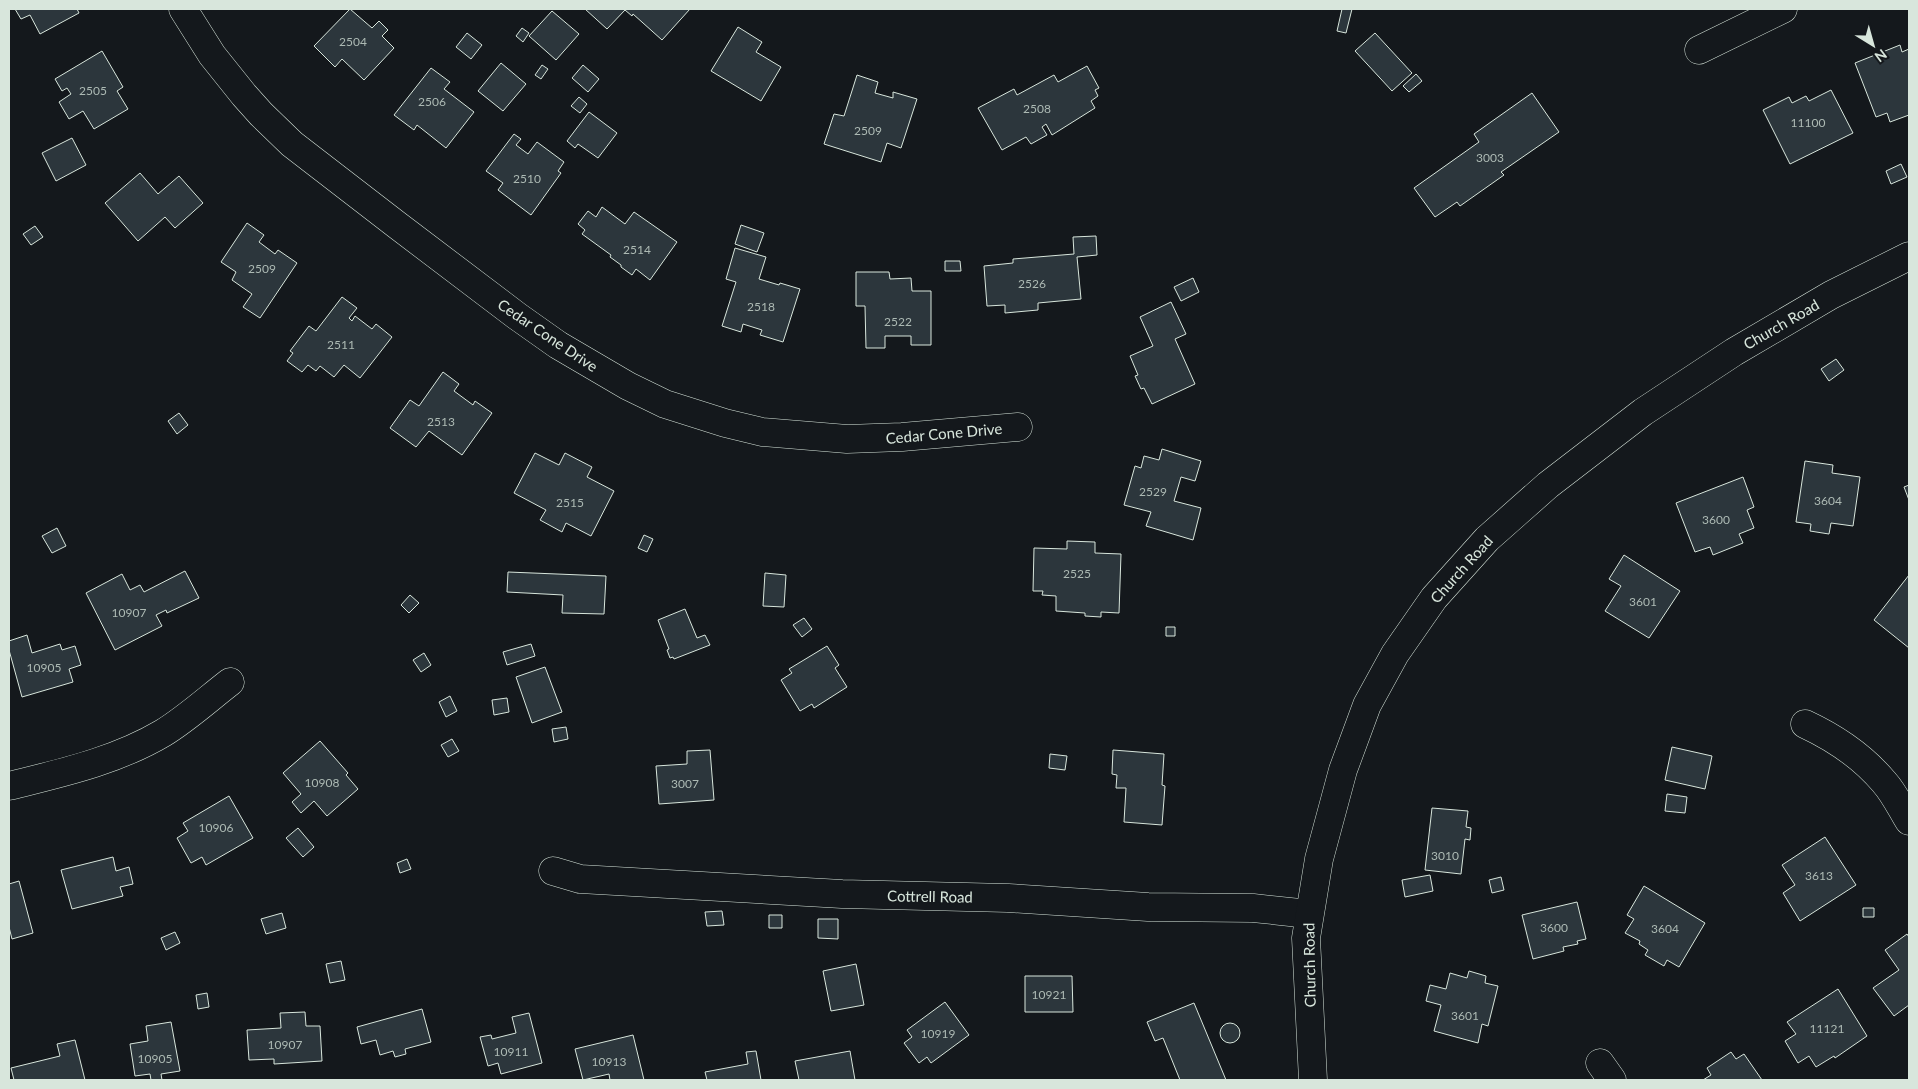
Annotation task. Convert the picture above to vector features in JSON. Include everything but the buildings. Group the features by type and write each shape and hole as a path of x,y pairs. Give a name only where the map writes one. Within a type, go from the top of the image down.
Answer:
{"street":[{"name":"Cedar Cone Drive","path":"183,9 212,55 244,95 292,144 517,316 558,345 628,386 665,404 725,423 762,432 847,439 902,437 1018,427"},
{"path":"1699,50 1783,9"},
{"name":"Church Road","path":"1313,1080 1306,938 1319,859 1343,770 1367,706 1395,654 1434,598 1487,539 1548,485 1643,412 1734,352 1831,295 1909,256"},
{"path":"9,786 76,770 128,750 164,732 230,682"},
{"path":"1805,724 1828,734 1859,757 1885,783 1909,821"},
{"name":"Cottrell Road","path":"553,871 580,879 842,894 1008,898 1148,907 1253,908 1309,914"}]}
